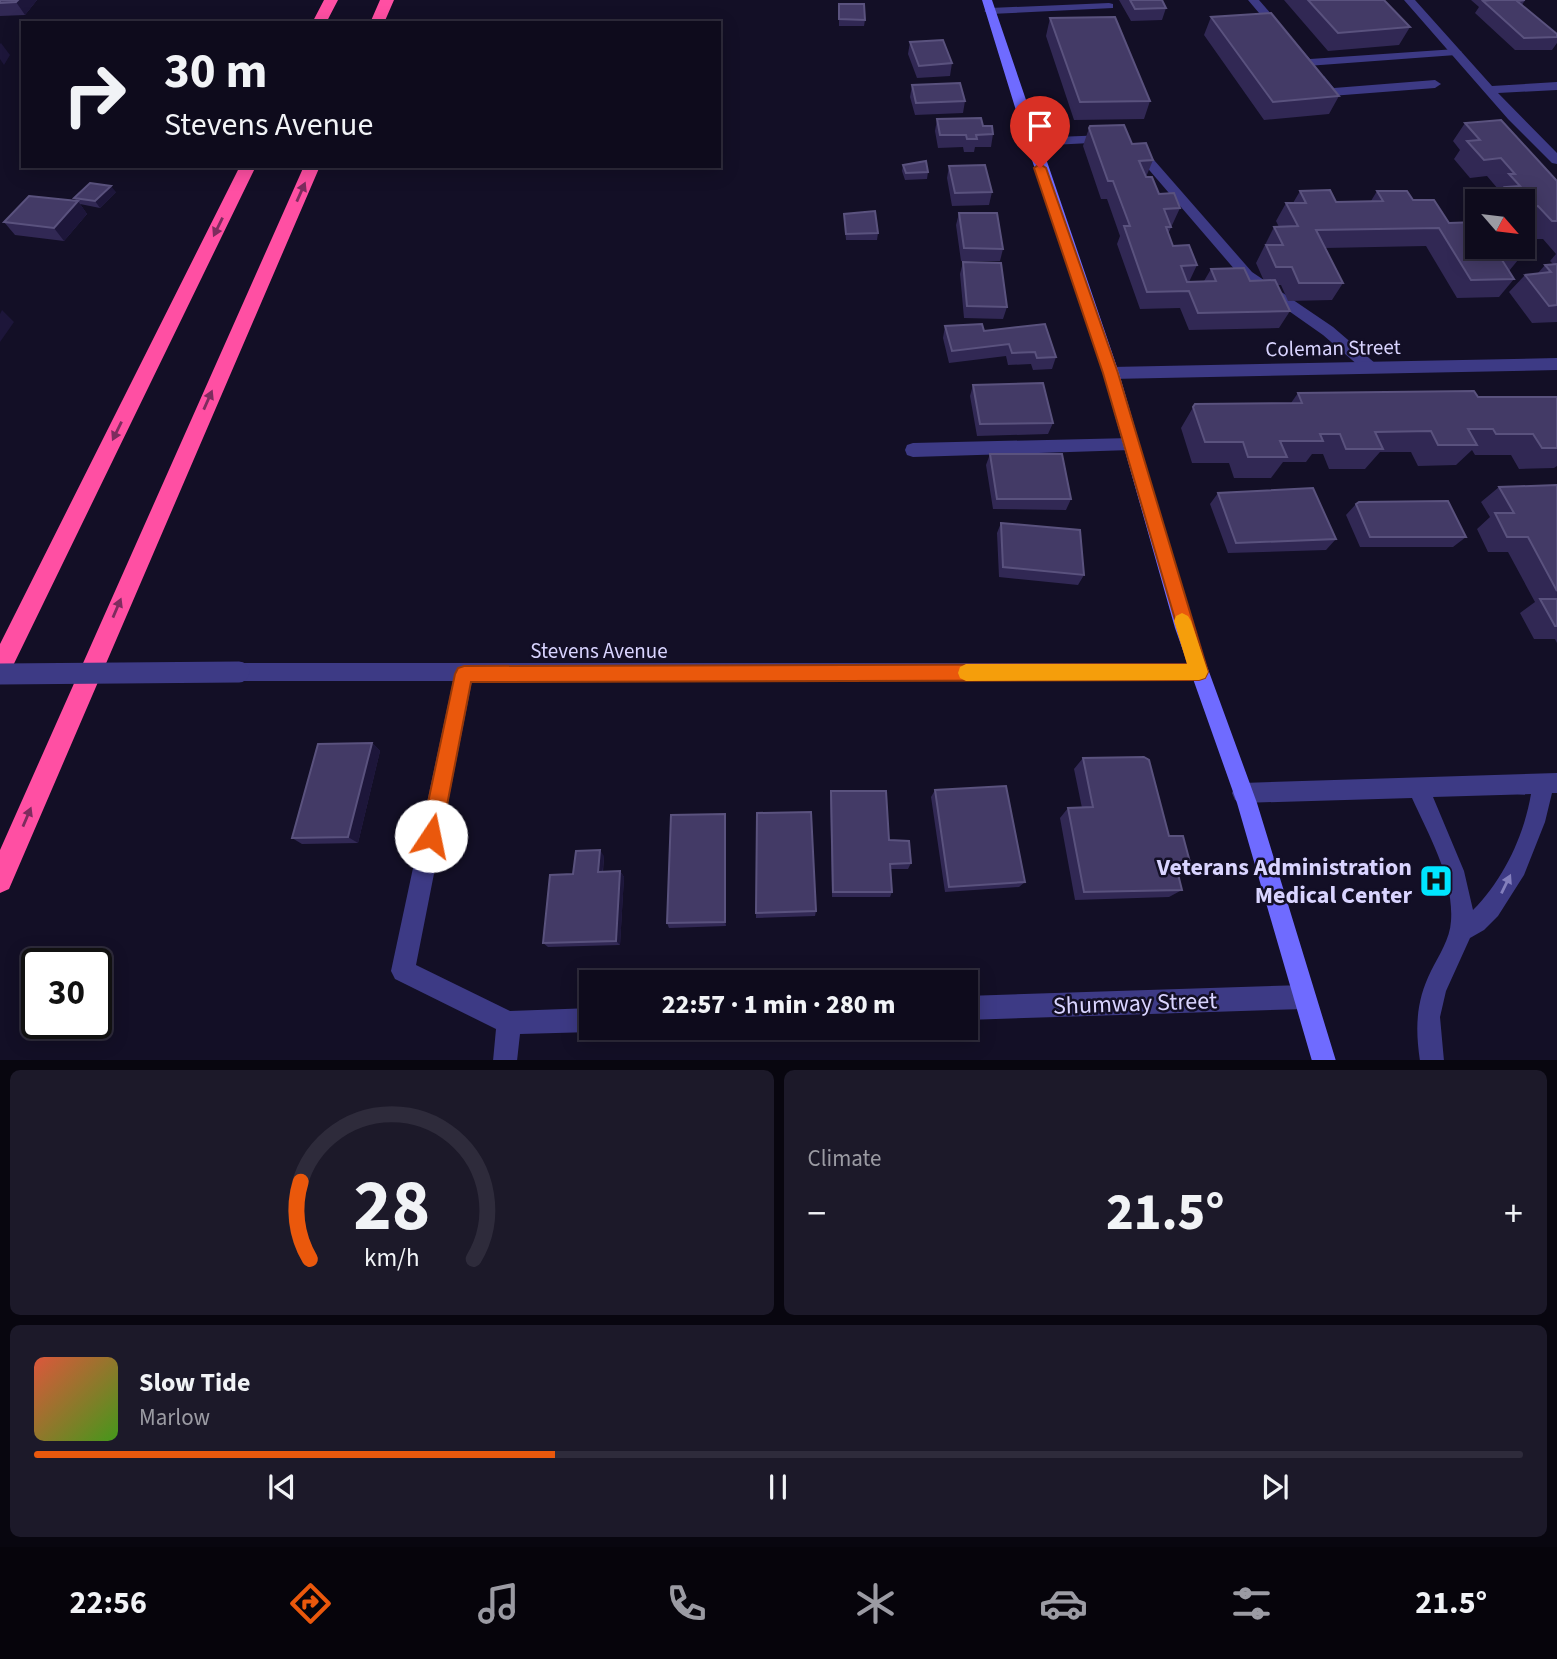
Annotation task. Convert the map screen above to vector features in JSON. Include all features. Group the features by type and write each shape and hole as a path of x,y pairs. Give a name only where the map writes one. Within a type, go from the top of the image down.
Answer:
{"highway":[{"path":"320,21 331,0"},
{"path":"378,21 387,0"},
{"path":"0,668 247,168"},
{"path":"0,880 311,168"}],"main road":[{"path":"988,5 1111,373 1199,672 1242,793 1324,1060"}],"street":[{"path":"1253,0 1331,92 1435,84"},
{"path":"1409,0 1512,116 1557,160"},
{"path":"988,5 1109,6"},
{"path":"1307,63 1455,52"},
{"path":"1491,90 1557,86"},
{"path":"1032,142 1116,139 1133,144 1247,275 1328,331 1371,368"},
{"name":"Coleman Street","path":"1111,373 1557,364"},
{"path":"913,450 1131,443"},
{"name":"Stevens Avenue","path":"0,674 1199,672"},
{"path":"464,674 403,971 509,1023 579,1020"},
{"path":"1242,793 1550,783 1535,824 1497,902 1480,920 1460,931"},
{"path":"1418,787 1457,882 1462,914 1454,952 1430,1002 1429,1037 1432,1060"},
{"name":"Shumway Street","path":"978,1008 1304,997"},
{"path":"505,1060 509,1023"}],"building":[{"path":"0,0 18,0 0,3"},
{"path":"1130,0 1162,0 1166,8 1135,9"},
{"path":"1308,0 1384,0 1410,27 1338,33"},
{"path":"1525,0 1517,1 1557,34 1557,37 1524,38 1483,1"},
{"path":"839,4 864,4 865,20 839,19"},
{"path":"1271,13 1339,96 1273,102 1211,17"},
{"path":"1115,17 1150,101 1080,102 1050,18"},
{"path":"943,40 952,63 919,66 910,42"},
{"path":"960,83 965,101 916,103 912,85"},
{"path":"981,118 983,126 992,126 993,134 976,135 977,139 967,139 966,135 940,135 937,119"},
{"path":"1501,120 1557,181 1557,221 1552,221 1538,206 1535,206 1535,189 1507,189 1505,187 1520,186 1509,174 1515,174 1501,158 1484,160 1467,141 1480,140 1465,123"},
{"path":"1124,125 1132,144 1146,143 1153,160 1139,161 1146,177 1152,177 1159,194 1174,193 1180,208 1164,209 1171,227 1166,227 1173,246 1189,245 1197,265 1181,266 1187,282 1216,281 1211,269 1244,268 1250,281 1275,280 1290,311 1198,313 1189,291 1147,292 1124,226 1130,226 1113,181 1108,181 1089,128"},
{"path":"926,161 928,172 906,173 903,165"},
{"path":"985,165 992,192 955,193 949,166"},
{"path":"90,183 111,186 95,201 74,198"},
{"path":"1330,190 1336,202 1383,201 1377,191 1407,191 1413,200 1434,200 1449,223 1465,222 1465,259 1517,259 1502,260 1514,279 1471,280 1439,228 1316,230 1343,283 1299,283 1292,267 1276,267 1266,245 1283,245 1274,227 1298,226 1286,203 1306,203 1300,191"},
{"path":"29,196 78,201 54,228 4,222"},
{"path":"875,211 878,233 846,234 844,214"},
{"path":"959,213 997,213 1003,249 964,248"},
{"path":"963,262 1001,263 1007,307 967,306"},
{"path":"1557,264 1557,305 1549,306 1525,275 1551,272 1545,265"},
{"path":"982,324 984,331 1045,324 1056,357 1037,358 1035,352 1012,353 1009,344 952,351 945,326"},
{"path":"1043,383 1053,423 980,424 973,385"},
{"path":"1474,391 1478,397 1557,397 1557,448 1542,448 1533,434 1496,434 1493,429 1468,429 1477,445 1438,445 1431,431 1375,432 1383,449 1346,449 1340,434 1320,434 1323,441 1280,441 1287,457 1248,457 1243,442 1205,442 1193,407 1195,404 1302,403 1298,393"},
{"path":"990,454 1062,454 1071,499 997,499"},
{"path":"1557,485 1557,591 1528,537 1507,537 1495,513 1514,513 1499,487"},
{"path":"1313,488 1336,539 1236,543 1218,493"},
{"path":"1448,501 1466,537 1370,537 1356,504 1359,502"},
{"path":"1001,523 1080,530 1084,575 1003,567"},
{"path":"1540,599 1557,599 1557,626 1555,626"},
{"path":"372,743 348,837 292,838 318,744"},
{"path":"1144,757 1149,760 1169,836 1183,836 1191,866 1176,866 1182,890 1084,892 1068,808 1093,807 1083,758"},
{"path":"1006,786 1025,882 949,887 935,790"},
{"path":"831,791 886,791 889,840 909,841 911,863 890,864 892,892 833,892"},
{"path":"811,812 816,911 756,913 757,813"},
{"path":"725,814 725,922 667,923 671,815"},
{"path":"600,850 598,872 620,871 616,941 543,943 550,875 573,874 576,851"}],"slow traffic":[{"path":"966,673 1199,672 1182,621"}],"place":[{"name":"Veterans Administration Medical Center","path":"1436,881"}],"route":[{"path":"431,836 464,674 1199,672 1111,373 1040,168"}]}
